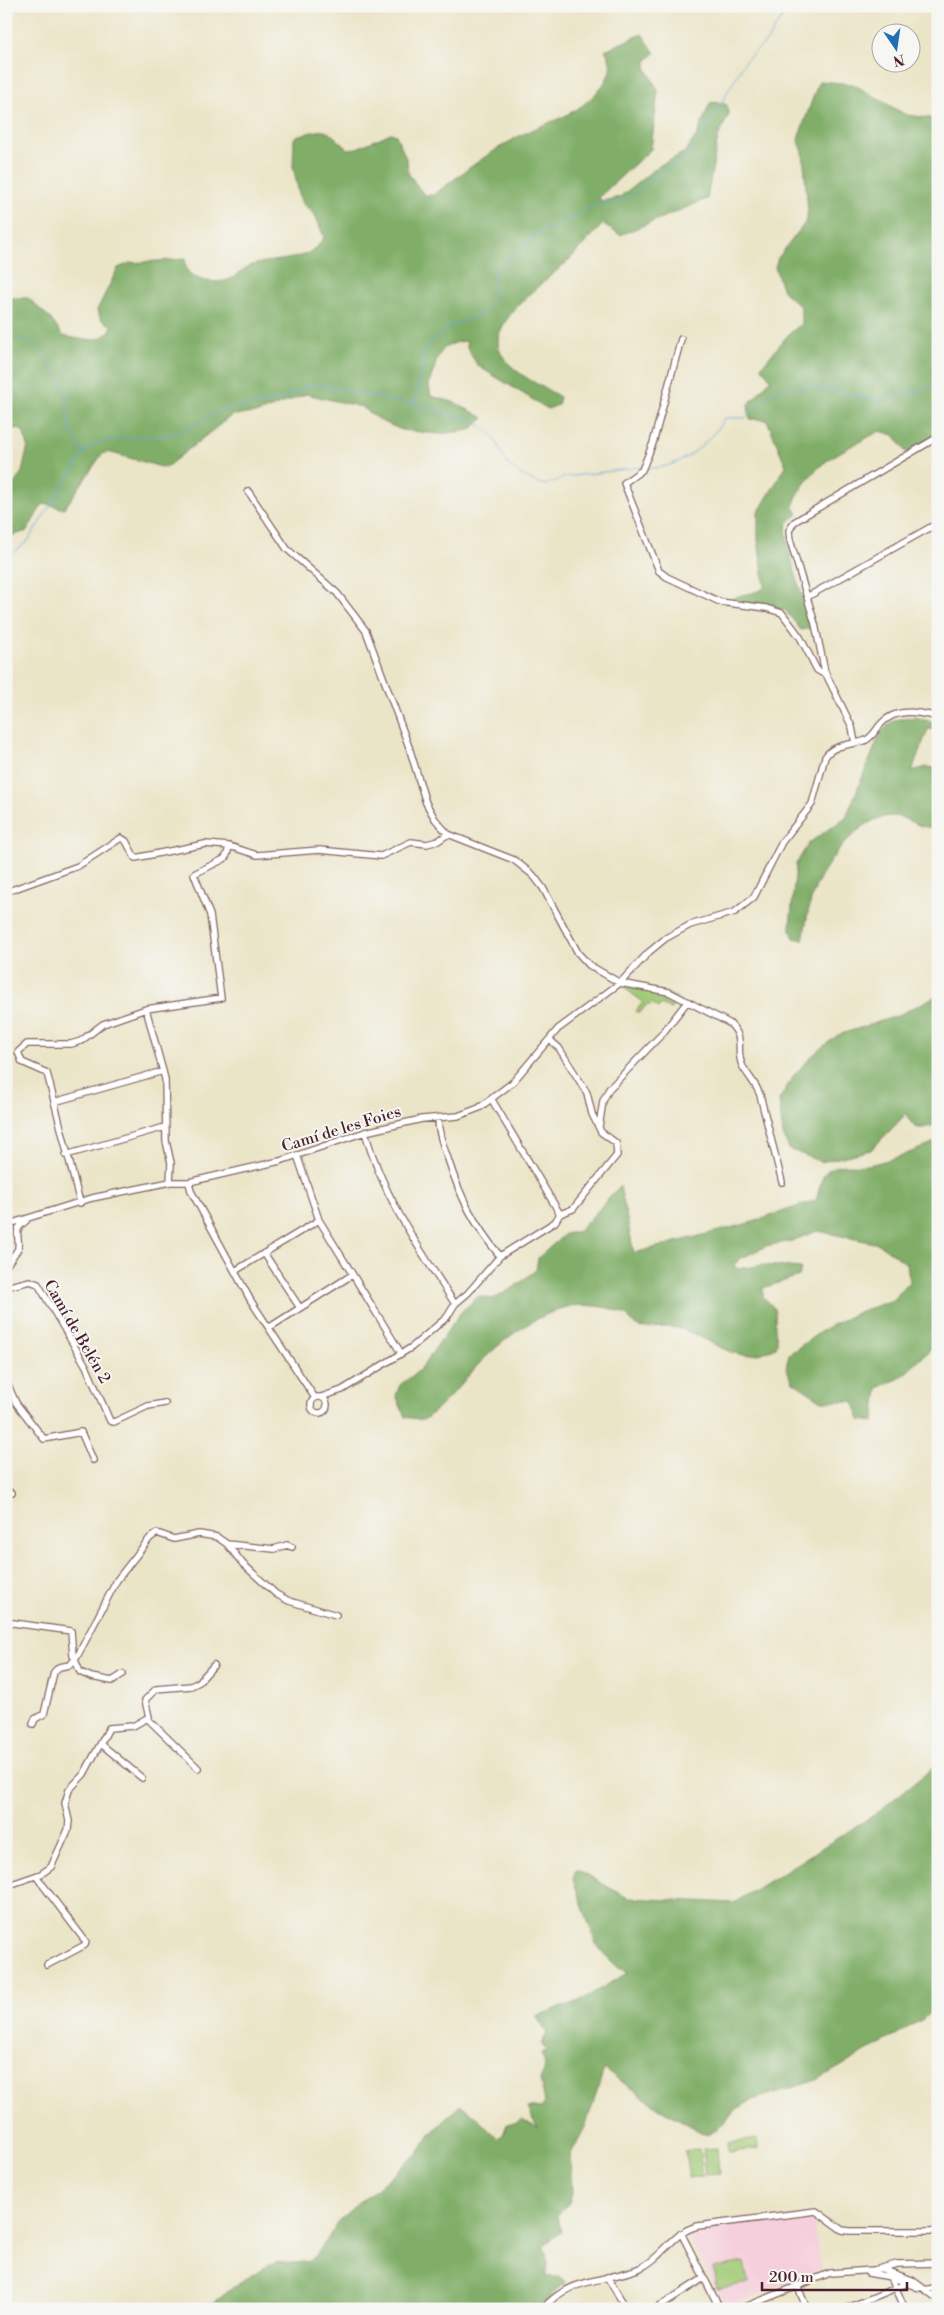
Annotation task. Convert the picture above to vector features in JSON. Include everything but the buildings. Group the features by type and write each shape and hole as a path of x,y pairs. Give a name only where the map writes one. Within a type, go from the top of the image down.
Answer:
{"street":[{"path":"681,339 653,443 644,467 624,483 659,571 667,577 720,602 782,613 800,637 817,670 826,675"},
{"path":"938,437 792,525 790,540 808,597 826,675 852,727 855,743 868,739 885,720 900,713 910,711 938,717"},
{"path":"248,491 287,549 337,593 366,631 416,769 426,804 435,819 448,834 514,860 523,866 543,888 578,953 589,965 620,983 666,991 729,1023 739,1034 741,1061 760,1095 782,1182"},
{"path":"808,597 938,523"},
{"name":"Camí de les Foies","path":"6,1226 80,1203 170,1182 190,1182 297,1155 365,1132 422,1119 465,1114 492,1100 512,1083 562,1025 620,983 649,952 672,933 690,925 735,912 754,897 782,842 812,804 827,754 833,749 855,743"},
{"path":"6,892 78,866 121,838 126,841 135,858 205,844 229,846 257,854 319,850 381,856 411,842 433,842 448,834"},
{"path":"80,1203 66,1155 47,1073 22,1062 18,1057 20,1048 35,1042 71,1044 81,1041 103,1024 146,1008 221,998 210,915 194,874 224,859 229,846"},
{"path":"599,1127 605,1097 612,1085 662,1034 688,1002"},
{"path":"146,1008 165,1079 165,1127 171,1163 170,1182"},
{"path":"342,1390 321,1412 313,1410 312,1402 342,1390 401,1353 447,1317 455,1304 500,1256 555,1222 560,1214 572,1209 617,1156 616,1143 599,1127 592,1114 587,1093 559,1048 550,1040"},
{"path":"54,1102 163,1071"},
{"path":"492,1100 560,1214"},
{"path":"438,1118 442,1143 464,1204 476,1225 500,1256"},
{"path":"66,1155 165,1127"},
{"path":"365,1132 375,1167 388,1196 409,1234 455,1304"},
{"path":"297,1155 319,1220 401,1353"},
{"path":"190,1182 191,1191 266,1324 270,1326 318,1398 325,1400 326,1407"},
{"path":"6,1266 18,1249 16,1232 18,1226 26,1219"},
{"path":"235,1271 319,1220"},
{"path":"264,1253 300,1308"},
{"path":"270,1326 352,1275"},
{"name":"Camí de Belén 2","path":"6,1287 30,1281 38,1284 86,1366 110,1421 114,1422 148,1406 165,1403"},
{"path":"6,1381 16,1403 44,1439 81,1432 93,1460"},
{"path":"33,1724 35,1719 44,1714 54,1672 59,1667 70,1665 80,1654 86,1636 117,1580 150,1538 157,1533 180,1539 205,1535 217,1537 227,1544 243,1564 276,1594 289,1601 336,1615"},
{"path":"227,1544 274,1549 287,1545 292,1547"},
{"path":"6,1622 71,1632 73,1656 80,1672 91,1677 112,1681 123,1674"},
{"path":"198,1768 148,1719 145,1700 156,1689 191,1686 200,1682 214,1665"},
{"path":"6,1886 36,1876 47,1871 50,1867 68,1830 69,1821 65,1803 69,1790 84,1774 109,1728 133,1726 148,1719"},
{"path":"101,1744 142,1778"},
{"path":"36,1876 86,1942 85,1945 47,1965"},
{"path":"543,2309 550,2299 564,2289 645,2266 681,2233 698,2226 814,2211 820,2212 842,2230 938,2231"},
{"path":"681,2233 720,2309"},
{"path":"740,2309 814,2278 839,2271 880,2268 894,2264 938,2263"},
{"path":"894,2264 892,2274 904,2309"},
{"path":"800,2284 842,2267 880,2268 925,2290 938,2287"},
{"path":"814,2278 856,2273 892,2274 912,2280 938,2299"},
{"path":"607,2277 627,2309"},
{"path":"655,2309 704,2278"},
{"path":"845,2309 908,2283"},
{"path":"800,2284 807,2309"}],"shaded area":[{"path":"811,2214 822,2268 726,2308 689,2237 691,2232"}],"green space":[{"path":"642,34 655,53 647,60 646,67 658,91 651,149 598,198 603,201 620,197 657,167 685,152 698,133 710,103 719,102 727,105 729,114 718,137 707,199 620,235 603,224 571,258 524,300 503,326 498,339 500,351 505,359 518,372 560,397 558,405 548,409 478,366 468,350 466,341 460,342 449,345 439,355 429,387 431,396 453,402 484,418 470,430 439,434 402,430 381,421 362,407 306,394 258,413 232,415 165,468 108,452 102,454 64,509 47,504 42,505 27,531 6,535 6,496 22,472 28,446 23,431 18,428 6,431 6,298 28,298 50,318 63,336 91,340 103,336 112,326 101,319 97,310 118,268 130,263 185,259 187,270 190,274 207,281 219,282 230,279 247,267 256,264 303,255 319,245 324,237 315,215 301,202 293,166 294,139 296,136 325,131 348,149 357,148 391,133 396,135 407,161 408,173 424,195 433,195 499,148 522,135 559,119 581,106 603,85 608,76 610,63 605,50"},
{"path":"819,81 853,84 906,115 938,119 938,434 907,453 894,435 880,431 828,460 808,479 793,506 798,514 788,523 786,533 791,559 813,628 801,630 785,610 730,601 738,596 756,592 765,587 758,540 758,513 786,466 767,420 750,419 748,405 771,379 761,367 788,335 801,324 801,307 783,291 775,267 778,258 805,223 808,211 803,152 798,139"},
{"path":"915,717 938,723 938,730 928,729 912,771 927,767 936,768 938,771 938,825 933,827 922,826 894,816 881,818 857,831 835,854 819,880 810,903 803,940 794,938 790,927 796,864 809,843 846,817 881,732 894,720"},
{"path":"628,987 665,993 677,998 671,1009 661,1004 658,1008 652,1003 649,1006 647,1004 640,1013 636,1011 643,1002 626,989"},
{"path":"938,995 938,1124 922,1128 915,1127 907,1113 871,1150 821,1162 789,1149 783,1135 779,1100 794,1075 816,1052 838,1035 897,1016"},
{"path":"938,1140 938,1343 900,1378 878,1388 874,1422 860,1420 853,1401 822,1401 793,1382 786,1368 789,1354 826,1328 859,1312 893,1300 909,1282 907,1264 879,1244 818,1231 791,1241 766,1246 740,1259 734,1265 737,1269 764,1265 801,1268 799,1276 763,1288 763,1297 775,1311 776,1347 761,1353 748,1355 736,1353 725,1350 690,1332 677,1328 639,1327 626,1315 613,1309 589,1305 567,1307 541,1317 506,1339 476,1367 445,1402 423,1420 405,1417 396,1395 400,1385 420,1370 461,1312 479,1296 493,1299 513,1288 536,1270 538,1258 565,1234 579,1231 620,1186 634,1253 753,1222 816,1200 823,1177 831,1169 841,1165 868,1165 886,1161"},
{"path":"938,1764 938,2004 923,2019 817,2080 752,2100 734,2111 718,2129 707,2135 659,2108 604,2069 586,2125 570,2156 572,2194 569,2204 557,2215 561,2232 543,2246 547,2256 547,2277 560,2277 565,2283 539,2309 206,2309 240,2282 276,2261 293,2263 311,2261 341,2219 419,2152 431,2133 460,2105 470,2111 497,2138 503,2135 507,2124 516,2124 522,2119 537,2128 528,2108 542,2108 544,2103 540,2079 544,2070 544,2060 541,2053 547,2050 542,2044 547,2033 536,2016 579,2001 628,1973 610,1961 596,1944 573,1879 576,1869 628,1898 734,1903 874,1815"},
{"path":"757,2139 758,2149 729,2152 728,2143"},
{"path":"717,2148 719,2174 706,2175 703,2149"},
{"path":"699,2149 703,2176 689,2178 685,2151"},
{"path":"744,2262 748,2283 717,2289 713,2268"}],"waterway":[{"path":"6,553 11,554 27,542 87,448 98,443 120,438 177,433 224,410 274,401 317,384 414,405 426,347 448,327 482,314 497,295 491,285 497,269 532,236 557,226 596,204 613,204 633,194 669,166 685,158 717,111 745,61 767,41 781,19 786,6"},
{"path":"6,339 24,339 32,343 55,369 65,391 73,437 83,453"},
{"path":"646,468 670,465 692,454 710,437 725,418 745,418 773,391 789,387 819,388 881,401 938,385"},
{"path":"416,405 477,423 488,431 496,441 508,465 521,475 538,483 546,485 565,477 642,467"}]}
